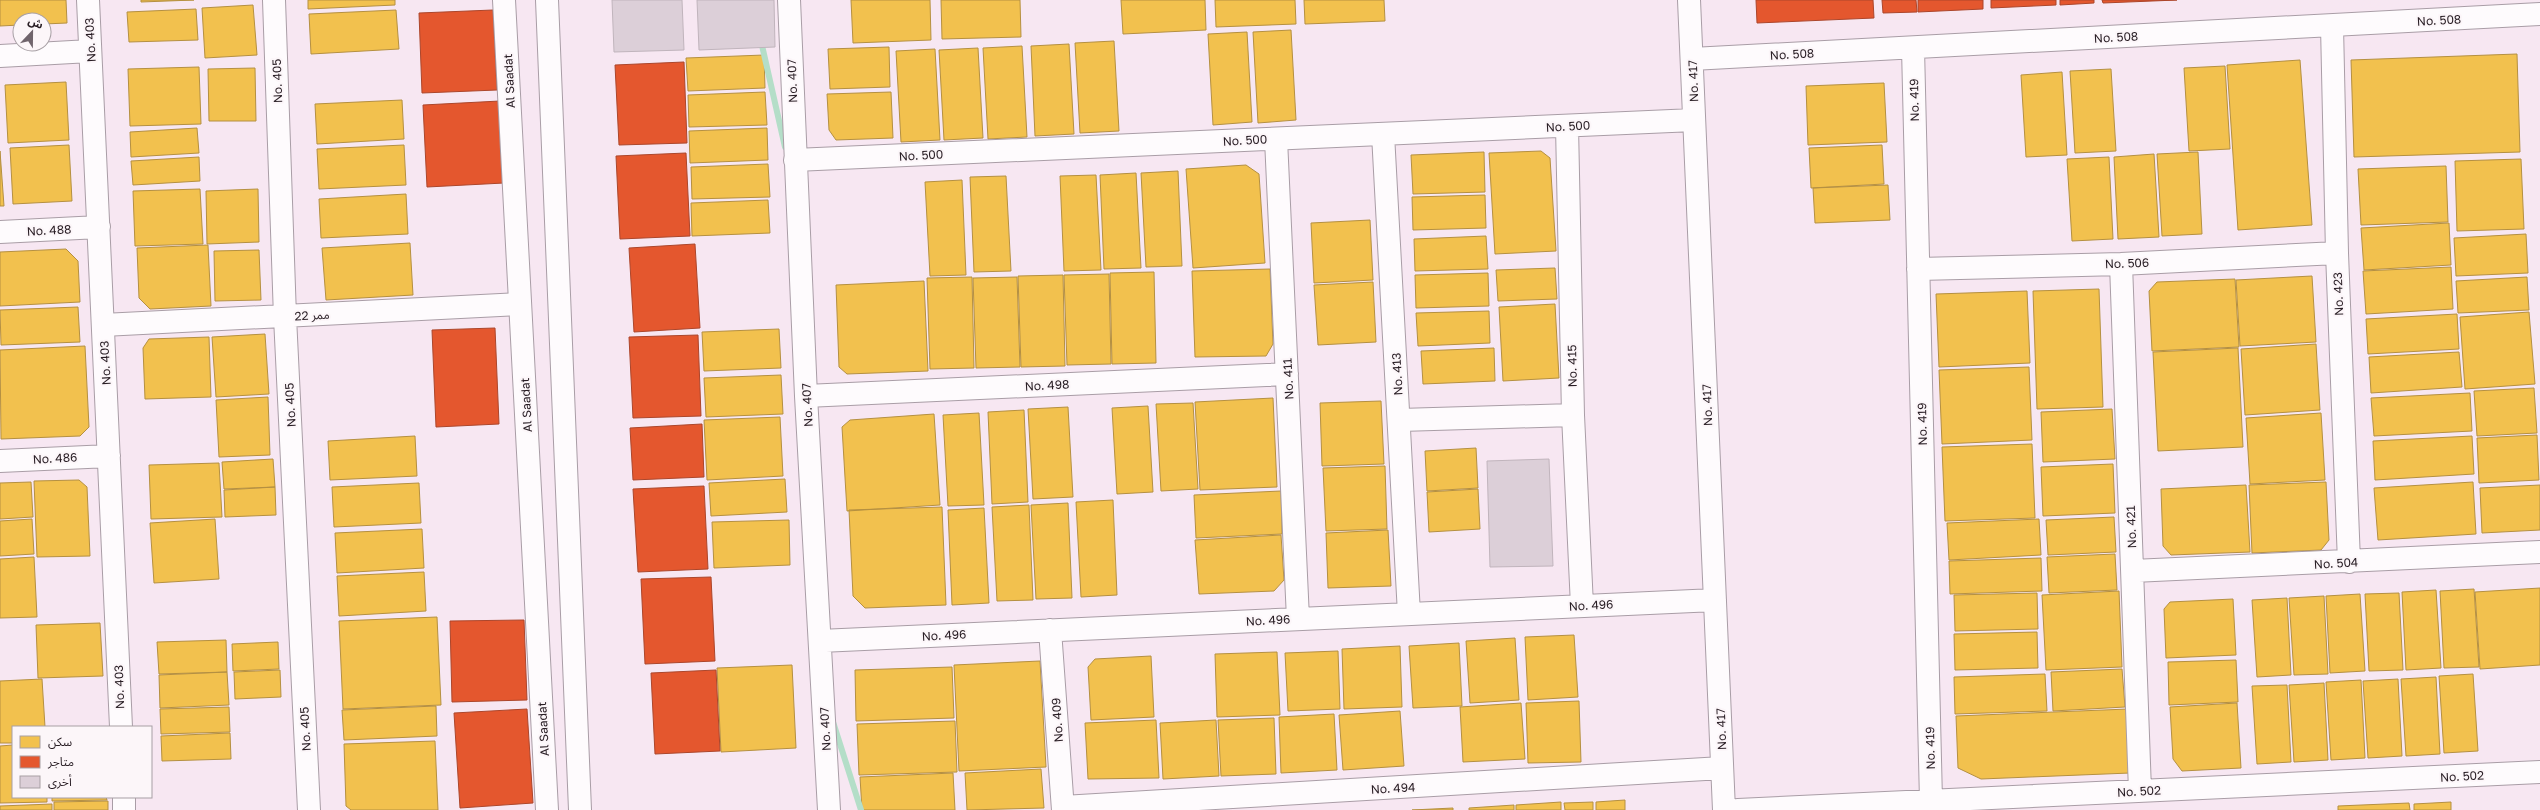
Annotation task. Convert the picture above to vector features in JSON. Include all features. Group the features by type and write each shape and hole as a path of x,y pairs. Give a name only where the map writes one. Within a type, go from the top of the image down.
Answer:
{"street":[{"name":"No. 403","path":"88,0 121,726"},
{"name":"No. 405","path":"274,0 285,317 309,810"},
{"name":"Al Saadat","path":"504,0 547,810"},
{"path":"547,0 580,810"},
{"name":"No. 407","path":"789,0 806,396 829,810"},
{"name":"No. 417","path":"1689,0 1724,810"},
{"name":"No. 508","path":"1692,59 2540,14"},
{"name":"No. 423","path":"2332,26 2337,253 2349,562"},
{"name":"No. 419","path":"1913,48 1931,801"},
{"path":"0,56 90,51"},
{"name":"No. 500","path":"795,160 1694,120"},
{"name":"No. 415","path":"1567,126 1574,415 1582,606"},
{"name":"No. 413","path":"1383,134 1400,420 1409,614"},
{"name":"No. 411","path":"1276,139 1288,374 1298,619"},
{"name":"No. 488","path":"0,232 98,227"},
{"name":"No. 506","path":"1918,269 2121,264 2337,253"},
{"name":"No. 421","path":"2121,264 2140,791"},
{"name":"ممر 22","path":"103,325 520,304"},
{"name":"No. 498","path":"806,396 1288,374"},
{"path":"1400,420 1574,415"},
{"name":"No. 486","path":"0,461 109,456"},
{"name":"No. 504","path":"2133,571 2540,552"},
{"name":"No. 496","path":"820,641 1715,600"},
{"name":"No. 409","path":"1050,630 1063,808"},
{"name":"No. 494","path":"1063,808 1722,768"},
{"name":"No. 502","path":"1738,810 2540,772"},
{"path":"124,798 124,810"}],"building: سكن":[{"path":"0,0 66,0 67,23 52,24 52,12 12,12 12,25 0,26"},
{"path":"141,0 194,0 141,2"},
{"path":"308,0 395,0 395,5 308,9"},
{"path":"851,0 930,0 931,40 853,43"},
{"path":"941,0 1020,0 1021,37 942,39"},
{"path":"1121,0 1205,0 1206,30 1123,34"},
{"path":"1215,0 1295,0 1296,24 1216,27"},
{"path":"1304,0 1384,0 1385,21 1305,24"},
{"path":"253,5 257,55 205,58 202,8"},
{"path":"196,9 198,40 129,42 127,12"},
{"path":"396,10 399,49 311,54 309,14"},
{"path":"1291,30 1296,120 1258,123 1253,32"},
{"path":"1247,32 1252,122 1213,125 1208,34"},
{"path":"1114,41 1119,131 1080,133 1075,43"},
{"path":"1069,44 1074,134 1035,136 1031,46"},
{"path":"1022,46 1027,137 988,139 983,48"},
{"path":"889,47 890,87 830,89 828,49"},
{"path":"978,48 983,138 944,140 939,50"},
{"path":"935,49 940,140 901,142 896,51"},
{"path":"2517,54 2520,152 2354,157 2351,60"},
{"path":"764,55 765,88 688,91 686,58"},
{"path":"2300,60 2312,225 2238,230 2227,65"},
{"path":"2225,66 2230,149 2189,151 2184,68"},
{"path":"199,67 201,124 130,126 128,69"},
{"path":"255,68 256,121 209,121 208,69"},
{"path":"2111,69 2116,151 2075,153 2070,71"},
{"path":"2062,72 2067,155 2026,157 2021,75"},
{"path":"66,82 69,140 8,143 5,85"},
{"path":"1884,83 1887,142 1808,145 1806,86"},
{"path":"765,92 767,125 689,127 688,95"},
{"path":"891,92 893,138 836,140 829,130 827,94"},
{"path":"402,100 404,139 317,144 315,104"},
{"path":"197,128 199,153 131,157 130,132"},
{"path":"767,128 768,160 690,163 689,131"},
{"path":"69,145 72,201 13,204 10,148"},
{"path":"404,145 406,185 319,189 317,149"},
{"path":"1882,145 1884,184 1811,188 1809,148"},
{"path":"0,151 4,206 0,206"},
{"path":"1541,151 1550,158 1556,251 1495,254 1489,153"},
{"path":"1484,152 1485,192 1413,194 1411,155"},
{"path":"2198,152 2202,234 2162,236 2157,154"},
{"path":"2154,154 2159,237 2118,239 2114,157"},
{"path":"199,157 200,181 133,185 131,161"},
{"path":"2109,157 2113,239 2072,241 2067,159"},
{"path":"2521,159 2524,229 2457,231 2455,161"},
{"path":"768,164 770,197 692,199 691,167"},
{"path":"1246,165 1259,174 1265,263 1193,268 1186,169"},
{"path":"2446,166 2448,222 2361,225 2358,169"},
{"path":"1178,171 1182,266 1146,267 1141,173"},
{"path":"1136,173 1141,268 1104,269 1100,175"},
{"path":"1096,175 1101,270 1064,271 1060,176"},
{"path":"1006,176 1011,271 974,272 970,177"},
{"path":"962,180 966,275 930,276 925,182"},
{"path":"1888,185 1890,220 1815,223 1813,188"},
{"path":"200,189 203,244 135,246 133,191"},
{"path":"258,189 259,242 207,244 206,191"},
{"path":"406,194 408,234 321,238 319,199"},
{"path":"1485,195 1486,228 1413,230 1412,197"},
{"path":"768,200 770,233 692,236 691,203"},
{"path":"1370,220 1373,280 1314,283 1311,223"},
{"path":"2449,223 2451,265 2364,270 2361,228"},
{"path":"2526,234 2528,273 2456,276 2454,238"},
{"path":"1486,236 1488,269 1415,271 1414,239"},
{"path":"410,243 413,295 326,300 322,248"},
{"path":"208,245 211,306 150,309 139,298 137,248"},
{"path":"66,249 78,261 80,302 0,306 0,252"},
{"path":"259,250 261,300 215,301 214,251"},
{"path":"2451,267 2453,309 2366,314 2363,271"},
{"path":"1555,268 1557,299 1498,301 1496,270"},
{"path":"1270,269 1273,344 1266,356 1195,357 1192,271"},
{"path":"1154,272 1156,363 1112,364 1110,273"},
{"path":"1488,273 1489,306 1416,308 1415,275"},
{"path":"1109,274 1111,364 1067,365 1064,275"},
{"path":"1063,275 1065,366 1021,367 1018,276"},
{"path":"2312,276 2316,342 2240,346 2236,280"},
{"path":"972,277 974,368 930,369 927,278"},
{"path":"1017,277 1020,367 976,368 973,278"},
{"path":"2527,277 2529,310 2458,313 2456,281"},
{"path":"2235,279 2239,347 2152,351 2149,291 2157,282"},
{"path":"924,281 928,371 847,374 839,367 836,285"},
{"path":"1373,282 1376,342 1318,345 1314,285"},
{"path":"2099,289 2103,407 2037,409 2033,291"},
{"path":"2027,291 2030,363 1939,367 1936,294"},
{"path":"1555,304 1559,378 1503,381 1499,307"},
{"path":"78,307 80,342 1,345 0,310"},
{"path":"1489,311 1490,343 1418,346 1416,313"},
{"path":"2529,312 2535,384 2465,389 2460,317"},
{"path":"2457,314 2459,349 2368,354 2366,319"},
{"path":"779,329 781,368 704,371 702,332"},
{"path":"265,334 269,394 216,397 212,337"},
{"path":"209,337 211,397 145,399 143,348 149,339"},
{"path":"2316,344 2320,410 2245,415 2241,349"},
{"path":"85,346 89,427 80,436 1,439 0,350"},
{"path":"1494,348 1495,381 1423,384 1421,351"},
{"path":"2238,348 2243,447 2158,451 2153,352"},
{"path":"2459,352 2462,387 2371,393 2369,357"},
{"path":"2029,367 2032,440 1942,444 1939,370"},
{"path":"781,375 783,414 706,417 704,378"},
{"path":"2534,388 2537,433 2477,436 2474,391"},
{"path":"2470,393 2472,431 2374,436 2371,398"},
{"path":"268,397 270,455 219,457 216,400"},
{"path":"1273,398 1277,487 1200,490 1195,402"},
{"path":"1381,401 1384,464 1322,466 1320,403"},
{"path":"1193,403 1198,489 1161,491 1156,404"},
{"path":"1148,406 1153,492 1117,494 1112,408"},
{"path":"1068,407 1073,497 1033,499 1028,409"},
{"path":"2112,409 2115,459 2043,462 2041,412"},
{"path":"1024,410 1028,502 992,504 988,412"},
{"path":"979,413 984,505 948,506 943,415"},
{"path":"2321,413 2325,480 2250,484 2246,418"},
{"path":"934,414 940,505 847,511 842,427 850,420"},
{"path":"780,417 783,476 707,480 704,420"},
{"path":"2537,435 2539,480 2479,483 2477,438"},
{"path":"415,436 417,476 330,480 328,441"},
{"path":"2472,436 2474,474 2375,480 2373,441"},
{"path":"2032,444 2035,518 1945,521 1942,447"},
{"path":"1476,448 1478,488 1427,491 1425,451"},
{"path":"273,459 275,487 224,489 222,462"},
{"path":"219,463 222,517 151,519 149,465"},
{"path":"2113,464 2115,513 2043,516 2041,467"},
{"path":"1385,466 1387,529 1326,531 1323,468"},
{"path":"785,479 787,512 711,516 709,483"},
{"path":"79,480 87,487 90,556 37,557 34,481"},
{"path":"31,482 33,517 0,519 0,483"},
{"path":"2326,482 2329,540 2321,550 2252,553 2249,485"},
{"path":"2473,482 2476,534 2378,540 2374,488"},
{"path":"419,483 421,523 334,527 332,487"},
{"path":"2246,485 2250,552 2171,555 2163,546 2161,489"},
{"path":"2540,485 2540,530 2482,533 2480,488"},
{"path":"275,487 276,515 225,517 224,490"},
{"path":"1478,489 1480,529 1429,532 1427,492"},
{"path":"1281,491 1282,534 1196,538 1194,495"},
{"path":"1113,500 1117,595 1081,597 1076,502"},
{"path":"1068,503 1072,598 1036,599 1031,505"},
{"path":"1029,505 1033,600 997,601 992,507"},
{"path":"942,507 946,605 865,608 853,596 849,510"},
{"path":"984,508 989,603 952,605 948,510"},
{"path":"2114,517 2116,552 2048,555 2046,520"},
{"path":"32,519 34,554 0,556 0,521"},
{"path":"215,519 219,579 154,583 150,523"},
{"path":"2039,519 2041,555 1949,560 1947,523"},
{"path":"789,520 790,565 714,568 712,522"},
{"path":"422,529 424,568 337,573 335,533"},
{"path":"1388,530 1391,586 1328,588 1326,533"},
{"path":"1281,535 1284,580 1274,591 1199,594 1195,540"},
{"path":"2115,554 2117,590 2049,593 2047,557"},
{"path":"34,557 37,617 0,618 0,559"},
{"path":"2041,558 2042,591 1950,594 1949,561"},
{"path":"424,572 426,611 339,616 337,576"},
{"path":"2540,588 2540,665 2480,669 2475,592"},
{"path":"2474,589 2479,667 2444,668 2440,591"},
{"path":"2436,590 2441,668 2406,670 2402,592"},
{"path":"2119,591 2122,667 2046,670 2042,595"},
{"path":"2037,593 2038,629 1955,631 1954,595"},
{"path":"2399,593 2403,670 2369,671 2365,594"},
{"path":"2360,594 2365,671 2330,673 2326,596"},
{"path":"2324,596 2328,674 2294,675 2289,598"},
{"path":"2287,598 2291,675 2257,677 2252,600"},
{"path":"2233,599 2236,655 2166,658 2164,609 2170,602"},
{"path":"437,617 441,705 343,709 339,621"},
{"path":"100,623 103,676 38,678 36,625"},
{"path":"2037,632 2038,668 1955,670 1954,634"},
{"path":"1574,635 1578,697 1528,700 1525,637"},
{"path":"1515,638 1519,700 1470,703 1466,641"},
{"path":"226,640 227,672 159,674 157,642"},
{"path":"278,642 279,669 233,671 232,644"},
{"path":"1459,643 1462,706 1413,708 1409,646"},
{"path":"1400,646 1402,707 1344,709 1342,649"},
{"path":"1338,651 1340,709 1288,711 1285,653"},
{"path":"1277,652 1280,715 1217,717 1215,654"},
{"path":"1151,656 1154,717 1091,720 1088,667 1095,659"},
{"path":"2236,660 2238,702 2169,705 2168,662"},
{"path":"1040,661 1046,767 959,771 954,665"},
{"path":"792,665 796,748 721,752 717,668"},
{"path":"952,667 954,718 856,721 855,670"},
{"path":"2122,669 2125,707 2053,711 2051,672"},
{"path":"280,670 281,697 235,699 234,672"},
{"path":"227,672 229,705 160,708 159,675"},
{"path":"2045,674 2047,711 1955,714 1954,677"},
{"path":"2473,674 2478,751 2444,753 2439,676"},
{"path":"2436,677 2440,754 2406,756 2401,679"},
{"path":"42,679 45,726 12,726 12,743 0,743 0,681"},
{"path":"2398,679 2402,756 2368,758 2363,681"},
{"path":"2361,680 2365,758 2331,760 2326,682"},
{"path":"2324,683 2328,760 2294,762 2289,685"},
{"path":"2287,685 2291,762 2257,764 2252,686"},
{"path":"1579,701 1581,762 1528,763 1526,703"},
{"path":"1521,703 1525,759 1463,762 1460,707"},
{"path":"2237,703 2241,768 2182,771 2173,759 2170,707"},
{"path":"436,706 437,736 344,740 342,710"},
{"path":"229,707 230,732 161,734 160,709"},
{"path":"2128,709 2130,773 1981,779 1958,768 1956,716"},
{"path":"1400,711 1404,766 1343,770 1339,715"},
{"path":"1334,714 1337,770 1281,773 1279,717"},
{"path":"1274,718 1276,774 1221,776 1218,720"},
{"path":"1156,720 1159,778 1088,779 1085,723"},
{"path":"1216,720 1219,776 1163,779 1160,723"},
{"path":"955,721 957,772 859,775 857,724"},
{"path":"230,733 231,759 162,761 161,736"},
{"path":"435,741 438,810 351,810 346,806 344,744"},
{"path":"12,745 12,798 47,798 47,802 0,803 0,746"},
{"path":"1041,769 1044,808 967,810 965,773"},
{"path":"953,773 955,810 862,810 860,777"},
{"path":"52,798 106,798 107,800 52,801"},
{"path":"1625,800 1625,810 1596,810 1596,802"},
{"path":"108,801 108,810 54,810 54,802"},
{"path":"1561,802 1561,810 1516,810 1516,805"},
{"path":"1593,802 1593,810 1565,810 1564,803"},
{"path":"2451,802 2451,810 2414,810 2414,804"},
{"path":"2409,803 2410,810 2338,810 2338,806"},
{"path":"52,804 52,810 0,810 0,806"},
{"path":"1514,805 1514,810 1469,810 1469,808"},
{"path":"1453,808 1453,810 1412,810"}],"building: متاجر":[{"path":"1756,0 1873,0 1874,18 1757,23"},
{"path":"1882,0 1916,0 1917,12 1883,13"},
{"path":"1918,0 1983,0 1983,9 1918,12"},
{"path":"1991,0 2056,0 2056,5 1991,8"},
{"path":"2060,0 2094,0 2094,3 2060,5"},
{"path":"2102,0 2177,0 2103,3"},
{"path":"493,10 497,90 422,93 419,13"},
{"path":"684,62 687,143 619,145 615,65"},
{"path":"500,101 504,183 427,187 423,105"},
{"path":"686,153 690,236 620,239 616,156"},
{"path":"695,244 700,328 634,332 629,248"},
{"path":"495,328 499,424 436,427 432,330"},
{"path":"698,335 701,416 633,418 629,337"},
{"path":"702,424 704,477 633,480 630,428"},
{"path":"704,486 708,569 638,572 633,489"},
{"path":"711,577 715,661 645,664 641,579"},
{"path":"524,620 527,700 452,702 450,621"},
{"path":"716,670 720,751 655,754 651,673"},
{"path":"527,709 533,803 460,808 454,713"}],"building: أخرى":[{"path":"612,0 682,0 684,50 614,52"},
{"path":"697,0 774,0 775,47 699,50"},
{"path":"1549,459 1553,566 1490,567 1487,461"}],"waterway":[{"path":"761,41 785,147"},
{"path":"833,722 861,810"}]}
